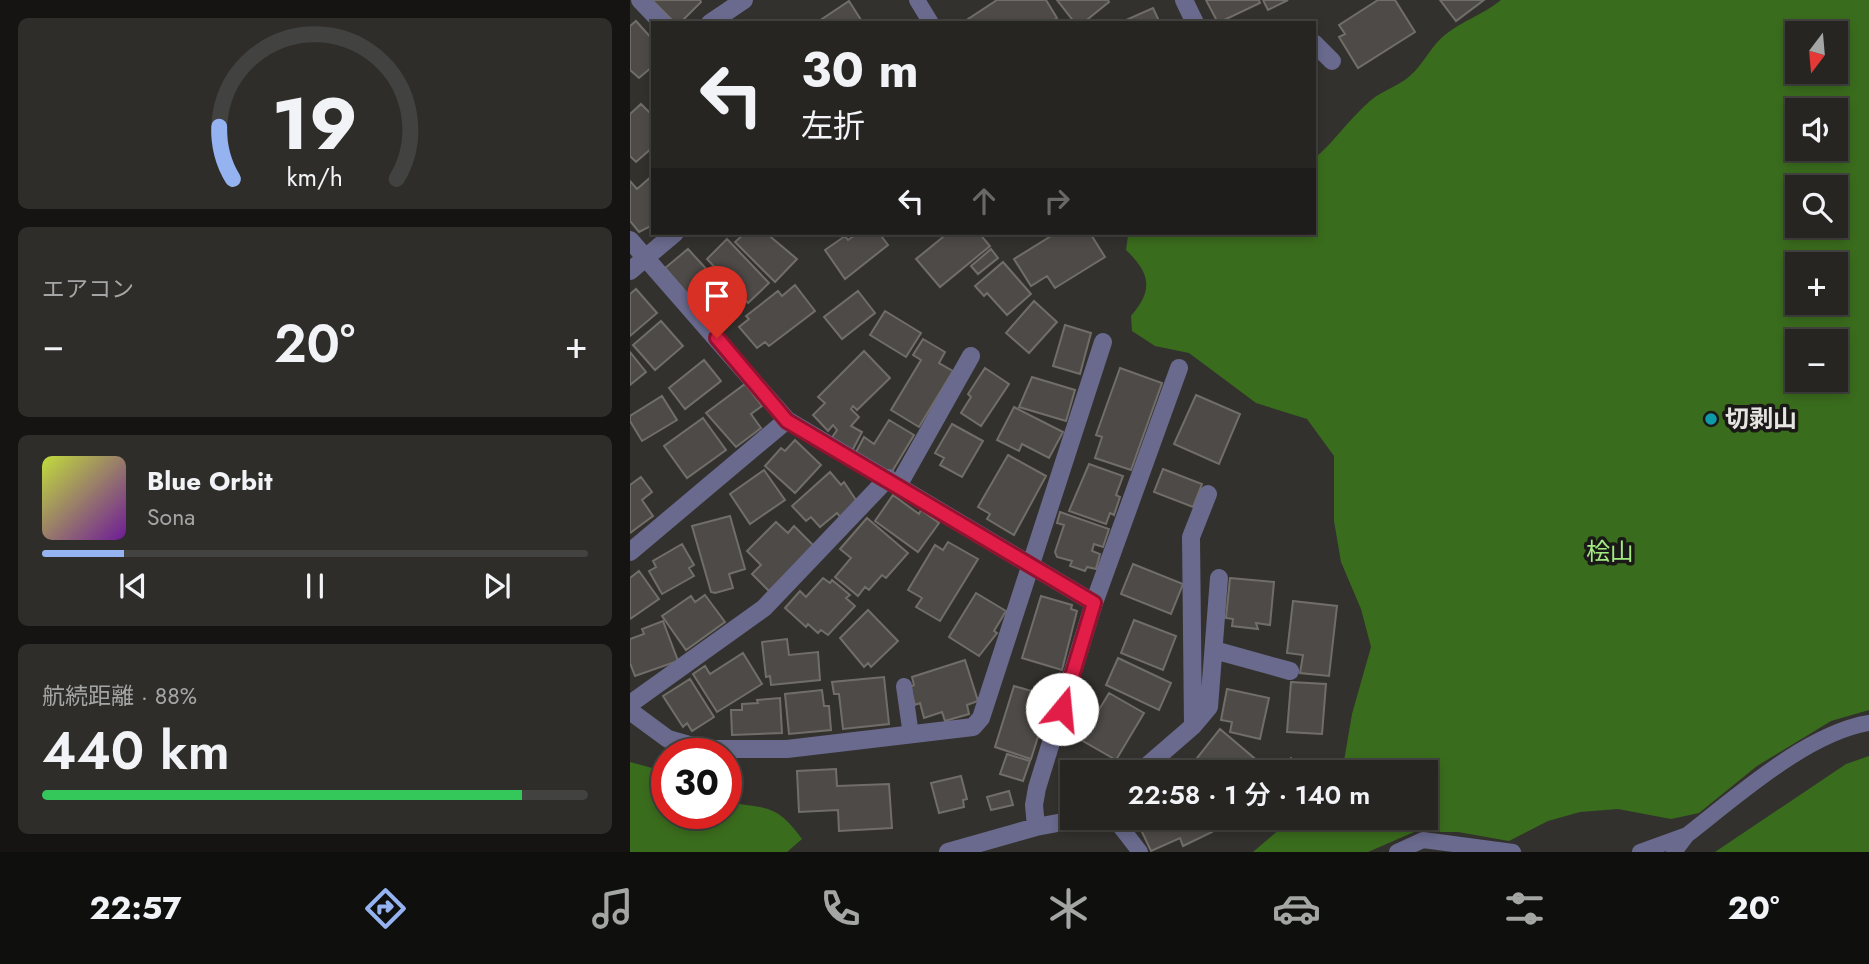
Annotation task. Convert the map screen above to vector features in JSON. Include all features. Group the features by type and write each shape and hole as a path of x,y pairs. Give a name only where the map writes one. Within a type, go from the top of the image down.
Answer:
{"street":[{"path":"640,0 660,21"},
{"path":"713,21 744,0"},
{"path":"1184,0 1194,21"},
{"path":"1316,45 1332,61"},
{"path":"630,271 673,235"},
{"path":"630,240 647,256 787,421 893,481 1094,603"},
{"path":"630,711 668,739 703,749 787,749 967,729 978,723 1103,342"},
{"path":"630,704 764,608 893,481 971,356"},
{"path":"1037,827 1034,805 1037,789 1094,603 1180,368"},
{"path":"630,552 787,421"},
{"path":"1193,726 1191,537 1208,494"},
{"path":"1154,760 1193,726 1209,707 1219,578"},
{"path":"1214,650 1290,671"},
{"path":"948,852 1060,823"}],"lane":[{"path":"917,0 930,21"},
{"path":"904,686 911,736"},
{"path":"1674,852 1687,835 1791,758 1847,727 1869,723"},
{"path":"1124,830 1140,852"},
{"path":"1640,852 1687,835"},
{"path":"1397,852 1423,840 1513,852"}],"green space":[{"name":"桧山","path":"1501,0 1869,0 1869,710 1831,721 1757,766 1699,813 1671,819 1618,809 1580,812 1548,821 1509,841 1458,832 1414,832 1368,852 1253,852 1279,830 1438,830 1438,760 1344,760 1352,714 1371,647 1361,609 1341,562 1334,521 1334,456 1307,419 1256,403 1189,353 1155,346 1132,331 1131,316 1143,298 1146,282 1140,266 1126,250 1128,236 1316,235 1316,157 1370,101 1410,76 1446,34"},
{"path":"1869,756 1869,852 1715,852 1846,764"},
{"path":"630,762 651,768 651,829 742,829 742,804 777,813 802,839 787,852 630,852"}],"building":[{"path":"652,0 700,0 682,21 673,21"},
{"path":"997,0 1046,0 1057,18 1053,21 965,21"},
{"path":"1057,0 1108,0 1109,2 1085,21 1073,21"},
{"path":"1206,0 1259,0 1260,3 1217,21"},
{"path":"1263,0 1288,0 1268,10"},
{"path":"1378,0 1395,0 1415,32 1358,68 1339,37 1345,34 1339,25"},
{"path":"1440,0 1484,0 1456,21"},
{"path":"849,1 862,21 819,21"},
{"path":"1153,8 1159,21 1126,21"},
{"path":"636,21 651,38 651,68 639,78 630,70 630,26"},
{"path":"641,104 651,114 651,149 636,162 630,156 630,114"},
{"path":"651,177 651,226 639,232 630,221 630,181 637,189"},
{"path":"743,235 768,235 797,259 775,282 735,242"},
{"path":"855,235 880,235 888,245 845,279 825,250 845,236 848,240"},
{"path":"946,235 981,235 990,246 940,287 916,259"},
{"path":"1053,235 1091,235 1105,257 1055,288 1047,276 1031,286 1014,259"},
{"path":"727,239 769,283 748,303 707,259"},
{"path":"688,249 731,296 707,317 665,268"},
{"path":"991,249 998,258 978,274 971,266"},
{"path":"1003,262 1031,294 1007,315 987,293 984,296 975,286"},
{"path":"795,285 815,311 769,346 765,342 757,348 739,327 749,319 746,316 778,291 782,296"},
{"path":"636,289 657,313 630,336 630,294"},
{"path":"858,291 875,313 842,339 824,317"},
{"path":"1034,301 1057,322 1029,353 1006,333"},
{"path":"885,311 921,333 906,357 870,335"},
{"path":"661,321 683,346 655,370 633,345"},
{"path":"1065,325 1091,333 1080,374 1053,366"},
{"path":"923,339 945,352 939,363 953,371 919,427 891,410 921,360 913,355"},
{"path":"864,351 890,378 857,410 853,406 851,409 859,417 851,426 862,432 852,451 831,439 837,430 833,425 828,431 813,415 825,403 818,397"},
{"path":"630,352 646,372 630,385"},
{"path":"704,360 721,381 685,409 669,388"},
{"path":"985,368 1009,384 981,426 961,413 971,397 968,394"},
{"path":"1120,368 1162,383 1131,470 1095,458 1102,437 1096,435"},
{"path":"1032,377 1075,390 1066,421 1019,407"},
{"path":"745,384 762,406 751,414 761,428 736,447 706,413"},
{"path":"1196,395 1240,414 1219,464 1174,444"},
{"path":"662,396 677,420 642,441 630,421 630,416"},
{"path":"1014,407 1063,432 1049,458 1022,444 1019,451 997,440"},
{"path":"703,418 726,450 687,478 664,446"},
{"path":"889,420 914,435 890,475 855,454 864,437 874,444"},
{"path":"952,424 983,441 962,477 940,465 944,458 935,453"},
{"path":"795,440 821,465 795,493 765,466 781,448 785,451"},
{"path":"1008,455 1046,476 1014,535 987,519 990,514 978,507"},
{"path":"1089,464 1123,476 1116,495 1120,497 1114,515 1110,513 1106,524 1069,511"},
{"path":"1163,469 1202,484 1193,507 1154,492"},
{"path":"764,470 785,500 750,524 730,494"},
{"path":"830,472 841,485 844,482 858,503 841,518 837,513 820,527 811,517 806,521 792,506"},
{"path":"641,477 652,492 642,500 653,516 630,533 630,485"},
{"path":"893,495 919,514 921,510 939,523 918,552 875,521"},
{"path":"1060,512 1109,529 1103,547 1094,544 1092,551 1100,554 1096,569 1087,567 1085,571 1070,566 1072,561 1057,557 1055,552 1064,525 1057,523"},
{"path":"730,516 745,569 729,574 733,588 715,593 711,592 692,526"},
{"path":"867,518 908,553 886,578 882,575 869,590 865,587 858,596 835,577 851,558 840,549"},
{"path":"776,522 788,533 794,526 814,546 769,591 752,574 761,565 747,551"},
{"path":"948,542 978,559 940,621 916,607 922,598 908,590 935,545 943,550"},
{"path":"682,544 694,565 689,568 694,576 662,594 649,571 656,567 653,561"},
{"path":"1133,564 1183,584 1171,614 1121,594"},
{"path":"639,571 659,599 630,619 630,578"},
{"path":"823,578 830,583 832,580 850,595 846,598 855,606 828,635 821,630 818,633 808,624 806,627 785,608 800,591 806,597"},
{"path":"1230,578 1274,582 1270,625 1256,623 1258,629 1232,626 1233,619 1226,618"},
{"path":"976,593 1006,611 994,631 997,633 979,656 949,637"},
{"path":"705,595 725,622 686,650 662,616 691,596 695,602"},
{"path":"1041,596 1072,605 1071,609 1077,611 1062,670 1022,658"},
{"path":"1293,601 1337,606 1329,676 1300,673 1303,655 1287,653"},
{"path":"868,610 898,641 871,667 868,663 864,667 840,638"},
{"path":"1134,620 1176,636 1163,670 1121,653"},
{"path":"663,621 678,661 635,676 630,663 630,639 644,634 642,629"},
{"path":"787,639 789,655 818,652 820,680 771,685 770,676 766,677 762,642"},
{"path":"743,653 762,684 717,712 693,674 705,666 710,674"},
{"path":"1118,658 1171,683 1159,710 1106,685"},
{"path":"965,660 978,701 967,705 969,714 945,721 942,712 924,718 920,703 915,705 910,687 914,685 912,677"},
{"path":"884,677 889,724 843,729 839,694 834,694 832,682"},
{"path":"690,679 714,717 692,731 687,723 683,727 663,696"},
{"path":"1291,682 1326,684 1322,734 1287,732"},
{"path":"1014,686 1042,694 1040,699 1049,702 1031,759 995,747"},
{"path":"1227,689 1269,698 1260,739 1230,732 1232,722 1221,720"},
{"path":"822,690 824,706 829,706 831,730 789,734 785,694"},
{"path":"1109,693 1144,713 1116,760 1081,740"},
{"path":"780,698 782,733 732,735 731,710 742,710 742,704 758,703 757,700"},
{"path":"1220,729 1256,760 1195,760"},
{"path":"1007,754 1030,761 1023,781 1000,774"},
{"path":"836,769 837,786 889,784 892,828 839,831 838,810 799,812 797,771"},
{"path":"961,776 967,799 963,800 964,807 939,813 931,783"},
{"path":"1009,791 1013,805 991,810 987,797"},
{"path":"1141,830 1212,832 1183,846 1180,838 1151,851"}],"place":[{"name":"切剥山","path":"1711,419"}],"route":[{"path":"717,338 787,421 899,484 1094,603 1062,709"}]}
